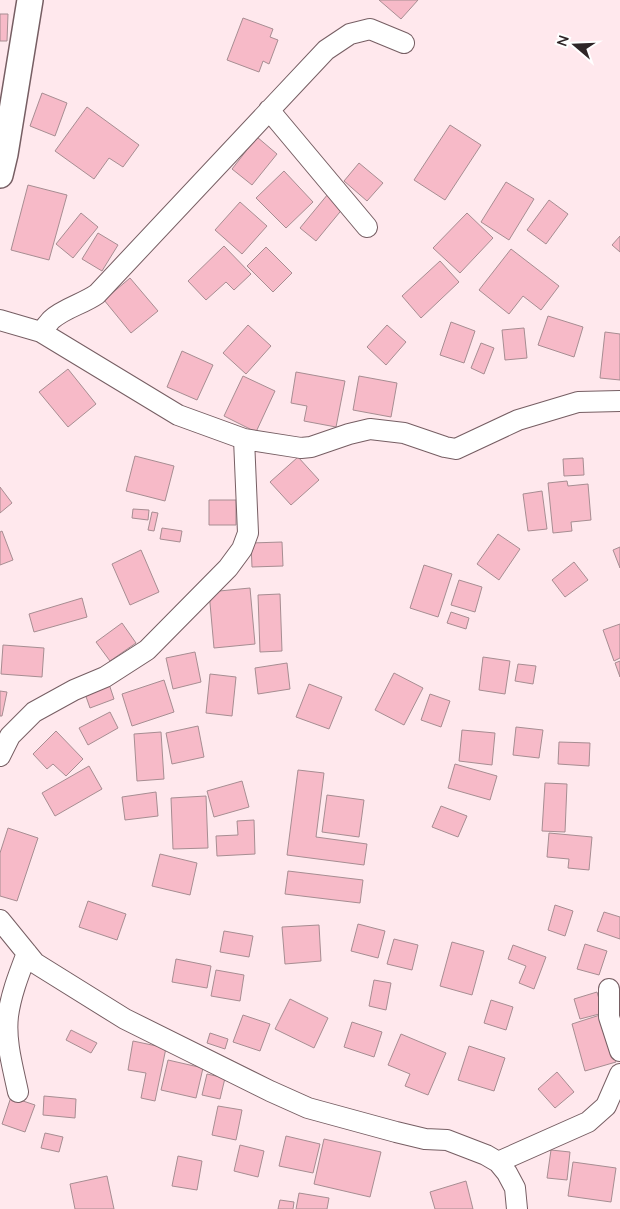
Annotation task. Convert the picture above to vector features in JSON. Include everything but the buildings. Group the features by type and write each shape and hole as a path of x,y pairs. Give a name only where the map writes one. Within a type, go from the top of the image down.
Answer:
{"street":[{"path":"0,175 30,0"},
{"path":"41,332 52,319 97,294 326,50 350,34 370,29 404,43"},
{"path":"269,110 368,227"},
{"path":"0,320 41,332 178,415 244,439 301,448 311,447 370,429 404,433 445,447 456,448 518,420 578,402 620,401"},
{"path":"0,756 10,736 34,712 74,690 105,677 147,650 228,568 242,549 248,532 244,439"},
{"path":"0,920 35,963 125,1019 270,1091 308,1108 425,1139 447,1140 486,1155 498,1162 507,1173 515,1188 517,1209"},
{"path":"18,1092 8,1037 8,1017 26,953"},
{"path":"609,989 609,1017 620,1052"},
{"path":"498,1162 588,1122 606,1106 620,1074"}]}
